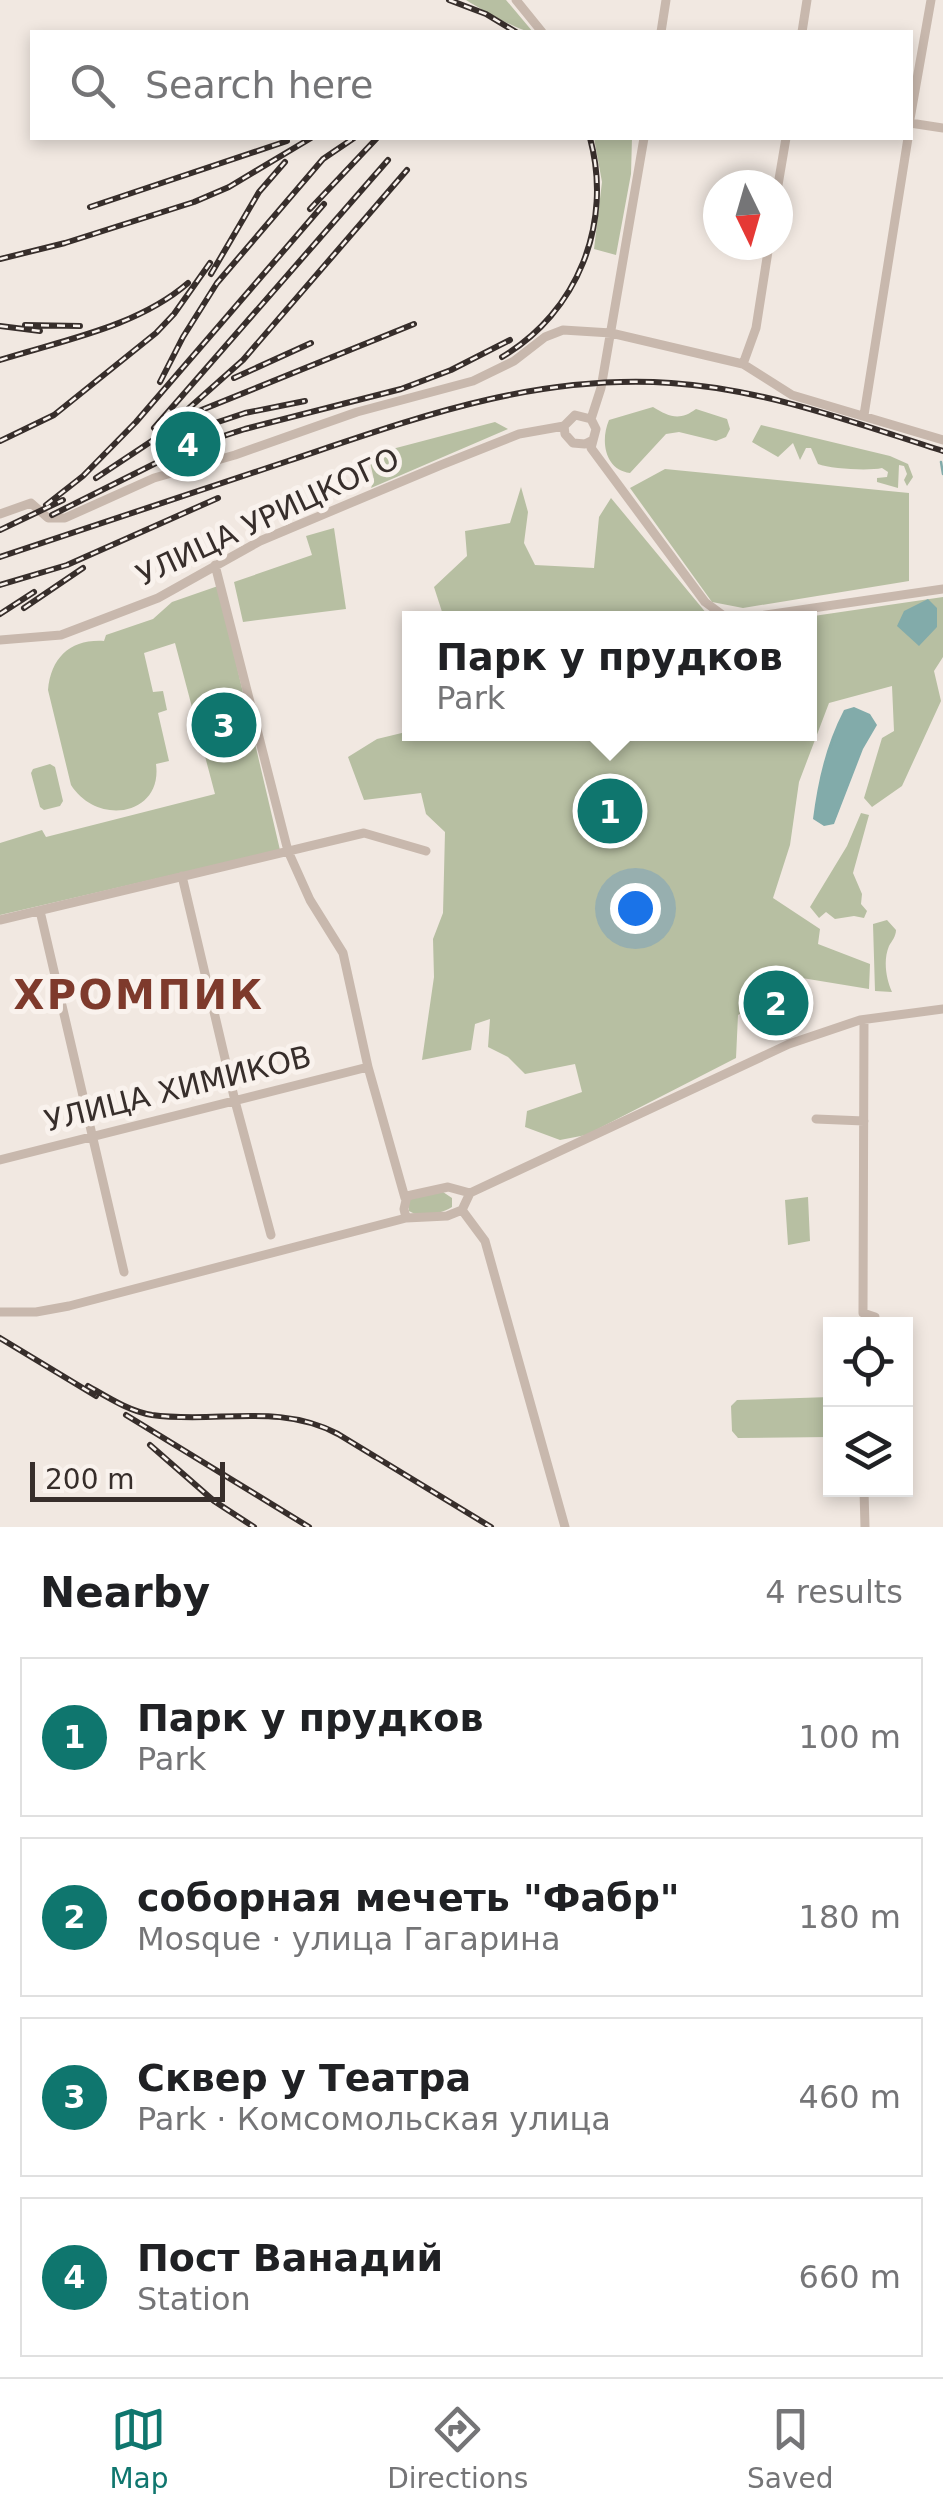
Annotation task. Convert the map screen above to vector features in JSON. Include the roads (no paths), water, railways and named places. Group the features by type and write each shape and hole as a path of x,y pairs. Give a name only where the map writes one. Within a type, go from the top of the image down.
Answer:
{"street":[{"path":"516,0 524,5 541,30"},
{"path":"662,30 666,0"},
{"path":"802,30 807,0"},
{"path":"913,104 931,0"},
{"path":"913,122 943,128"},
{"path":"589,444 596,429 590,416 601,388 644,140"},
{"path":"781,170 786,140"},
{"path":"864,415 908,140"},
{"path":"743,364 756,328 767,260"},
{"path":"0,514 31,502 48,518 64,518 154,478 235,455 357,412 473,381 514,361 557,331 610,333 743,364 792,396 943,440"},
{"path":"589,444 573,443 561,429 575,415 590,416"},
{"name":"УЛИЦА УРИЦКОГО","path":"0,640 61,636 158,598 260,541 461,456 519,434 561,429"},
{"path":"589,444 705,602 717,611"},
{"path":"215,565 288,851 310,900 343,953 368,1067 405,1198 406,1218"},
{"path":"793,611 943,589"},
{"path":"0,920 364,833 426,851"},
{"path":"182,876 271,1234"},
{"path":"40,910 124,1272"},
{"path":"405,1198 448,1188 470,1193 752,1059 864,1020 943,1009"},
{"path":"864,1020 863,1313 873,1317"},
{"name":"УЛИЦА ХИМИКОВ","path":"0,1160 368,1067"},
{"path":"816,1120 864,1122"},
{"path":"0,1312 36,1312 69,1306 406,1218 447,1216 462,1210 470,1193"},
{"path":"462,1210 485,1241 565,1527"},
{"path":"864,1497 864,1527"}],"water":[{"path":"928,599 937,608 937,627 919,646 897,626 904,611"},
{"path":"854,707 870,714 877,725 863,749 834,824 824,826 813,819 817,790 832,736 844,710"}],"waterway":[{"path":"941,462 943,474"}],"railway":[{"path":"449,0 486,14 513,30"},
{"path":"0,259 194,202 229,187 308,140"},
{"path":"160,382 217,283 323,159 351,140"},
{"path":"310,209 375,140"},
{"path":"502,357 551,316 583,263 597,202 590,140"},
{"path":"90,207 287,141"},
{"path":"154,428 388,160"},
{"path":"211,274 259,192 285,162"},
{"path":"188,409 243,360 407,170"},
{"path":"46,505 83,476 136,422 324,204"},
{"path":"0,441 54,415 156,333 210,263"},
{"path":"0,360 123,321 188,283"},
{"path":"96,478 194,413 414,324"},
{"path":"25,325 80,326"},
{"path":"0,326 40,331"},
{"path":"52,515 186,448 401,389 451,370 510,340"},
{"path":"234,378 311,343"},
{"path":"0,557 382,429 476,402 571,385 671,383 741,392 943,451"},
{"path":"194,430 245,413 305,401"},
{"path":"0,585 67,565 218,498"},
{"path":"0,530 63,500"},
{"path":"24,608 83,568"},
{"path":"0,614 34,592"},
{"path":"0,1338 96,1396"},
{"path":"88,1386 127,1407 152,1415 269,1416 315,1424 491,1527"},
{"path":"126,1415 309,1527"},
{"path":"150,1445 214,1501 254,1527"}],"place":[{"name":"Пост Ванадий","path":"188,444"},
{"name":"Сквер у Театра","path":"224,725"},
{"name":"Парк у прудков","path":"610,811"},
{"name":"соборная мечеть \"Фабр\"","path":"776,1003"}],"district":[{"name":"ХРОМПИК","path":"139,995"}]}
